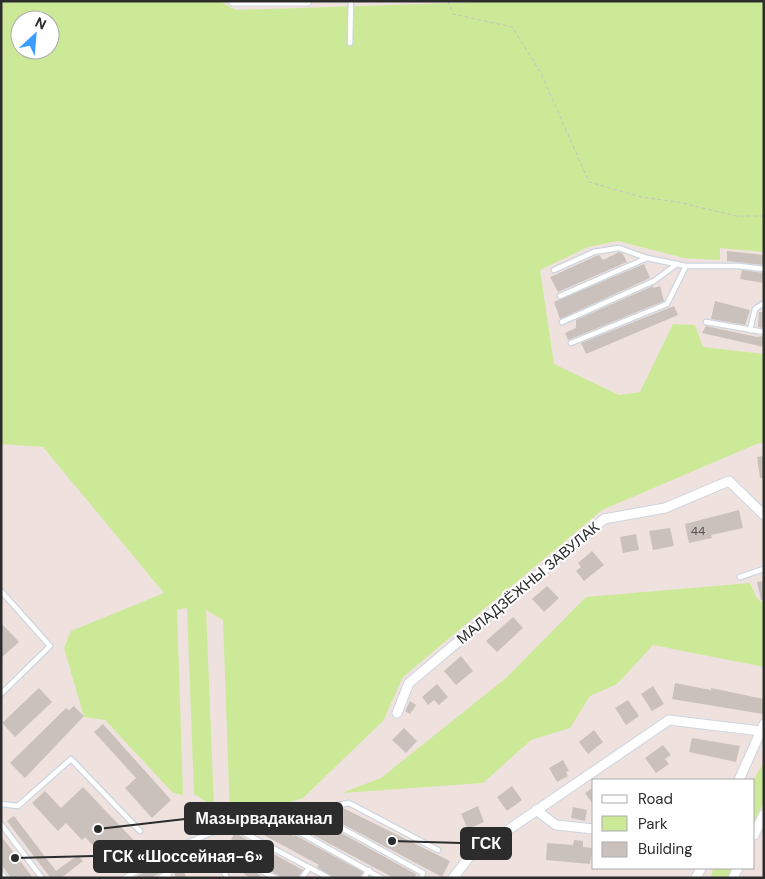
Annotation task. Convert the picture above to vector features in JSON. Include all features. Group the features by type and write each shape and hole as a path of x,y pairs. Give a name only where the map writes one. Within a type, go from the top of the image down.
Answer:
{"street":[{"path":"234,2 308,1"},
{"name":"МАЛАДЗЁЖНЫ ЗАВУЛАК","path":"397,713 409,683 604,519 664,508 729,481 764,515"},
{"path":"453,878 470,856 669,720 762,728 739,779"},
{"path":"536,810 556,825 592,829"},
{"path":"755,833 764,814"}],"lane":[{"path":"350,43 351,1"},
{"path":"554,270 594,252 619,248 647,258 686,266 739,266 764,270"},
{"path":"560,296 647,258"},
{"path":"562,322 654,281 677,264"},
{"path":"571,343 667,304 686,266"},
{"path":"750,330 755,309 764,303"},
{"path":"706,322 764,332"},
{"path":"740,577 764,570"},
{"path":"1,591 50,646 1,694"},
{"path":"1,804 18,806 72,759 140,831"},
{"path":"125,878 189,842 250,817 272,817 349,803 438,850"},
{"path":"309,810 423,873 421,878"},
{"path":"272,817 381,878"},
{"path":"1,824 42,878"},
{"path":"229,825 329,878"},
{"path":"189,842 216,854 243,861 275,878"},
{"path":"216,854 227,878"},
{"path":"302,878 309,868"},
{"path":"364,878 369,870"},
{"path":"160,878 168,873 169,878"}],"path":[{"path":"448,1 453,14 512,27 540,73 589,182 641,197 678,202 736,216 764,216"}],"green space":[{"path":"1,1 219,1 236,10 511,1 764,1 764,252 720,248 720,260 684,258 618,241 588,247 540,270 554,364 619,395 640,392 673,324 695,325 703,347 764,354 764,444 759,443 602,510 403,677 383,721 303,798 256,813 230,817 223,620 206,610 214,807 194,794 187,608 177,610 183,795 173,793 105,720 84,717 64,648 71,631 164,593 43,447 1,444"},
{"path":"750,583 756,597 764,604 764,667 653,645 617,684 590,696 570,728 531,740 483,783 342,793 381,778 506,678 586,597"},
{"path":"764,761 764,801 755,820 755,779"},
{"path":"713,869 732,869 727,878 711,878"}],"building":[{"path":"727,251 764,255 764,265 727,261"},
{"path":"619,252 623,254 627,262 558,292 550,277 596,256 599,255 603,260"},
{"path":"644,264 650,278 560,319 554,302"},
{"path":"742,270 764,273 764,283 740,279"},
{"path":"653,286 654,288 660,286 664,301 568,340 565,333 576,328 576,320"},
{"path":"715,301 750,310 745,325 711,319"},
{"path":"674,306 678,315 586,354 581,343"},
{"path":"759,312 764,312 764,328 758,327"},
{"path":"706,326 757,337 764,336 764,347 702,333"},
{"path":"764,456 764,478 760,478 757,457"},
{"path":"739,510 743,528 711,535 712,538 689,543 685,524"},
{"path":"670,528 674,546 653,550 649,531"},
{"path":"636,534 639,550 623,553 620,537"},
{"path":"592,551 604,565 584,581 576,571 581,567 578,563"},
{"path":"764,581 764,600 761,600 757,582"},
{"path":"547,586 559,598 544,612 532,599"},
{"path":"513,617 523,628 497,652 486,641"},
{"path":"1,623 19,642 1,658"},
{"path":"461,656 473,671 456,685 444,671"},
{"path":"675,683 764,699 763,714 672,699"},
{"path":"437,684 448,697 439,705 434,700 428,705 422,697"},
{"path":"653,686 664,704 652,711 641,694"},
{"path":"39,688 52,702 15,737 2,723"},
{"path":"628,700 639,716 626,725 615,708"},
{"path":"410,701 416,705 410,714 405,711"},
{"path":"74,706 84,716 25,778 10,763 66,708 69,710"},
{"path":"103,724 171,800 152,818 125,788 136,778 94,732"},
{"path":"404,728 417,741 406,753 392,740"},
{"path":"594,730 603,742 588,754 579,742"},
{"path":"692,738 740,746 736,762 689,752"},
{"path":"663,745 671,755 665,759 669,764 656,773 645,758"},
{"path":"563,760 569,771 566,772 568,776 557,782 549,768"},
{"path":"512,786 522,800 507,811 497,797"},
{"path":"83,787 142,849 140,851 146,857 135,867 128,860 117,870 85,837 82,840 66,823 58,831 32,803 45,791 61,808"},
{"path":"592,788 592,803 585,793"},
{"path":"478,806 484,822 468,829 461,814"},
{"path":"573,807 587,810 585,821 571,818"},
{"path":"343,808 450,861 442,877 335,820"},
{"path":"14,816 56,871 78,855 83,861 61,878 47,878 49,876 7,821"},
{"path":"310,816 416,874 415,878 394,878 298,827 301,820 307,822"},
{"path":"253,821 273,832 276,827 295,835 363,872 360,878 333,878 317,867 319,865 249,827"},
{"path":"235,833 303,870 298,878 283,878 234,851 238,843 231,839"},
{"path":"1,836 33,878 11,878 1,864"},
{"path":"574,840 583,841 583,847 592,848 590,864 546,860 547,843 573,845"},
{"path":"178,852 186,878 176,878 172,866 151,878 134,878"},
{"path":"245,867 260,875 261,878 250,878 244,874"}],"place":[{"name":"Мазырвадаканал","path":"98,829"},
{"name":"ГСК","path":"392,841"},
{"name":"ГСК «Шоссейная-6»","path":"15,858"}]}
